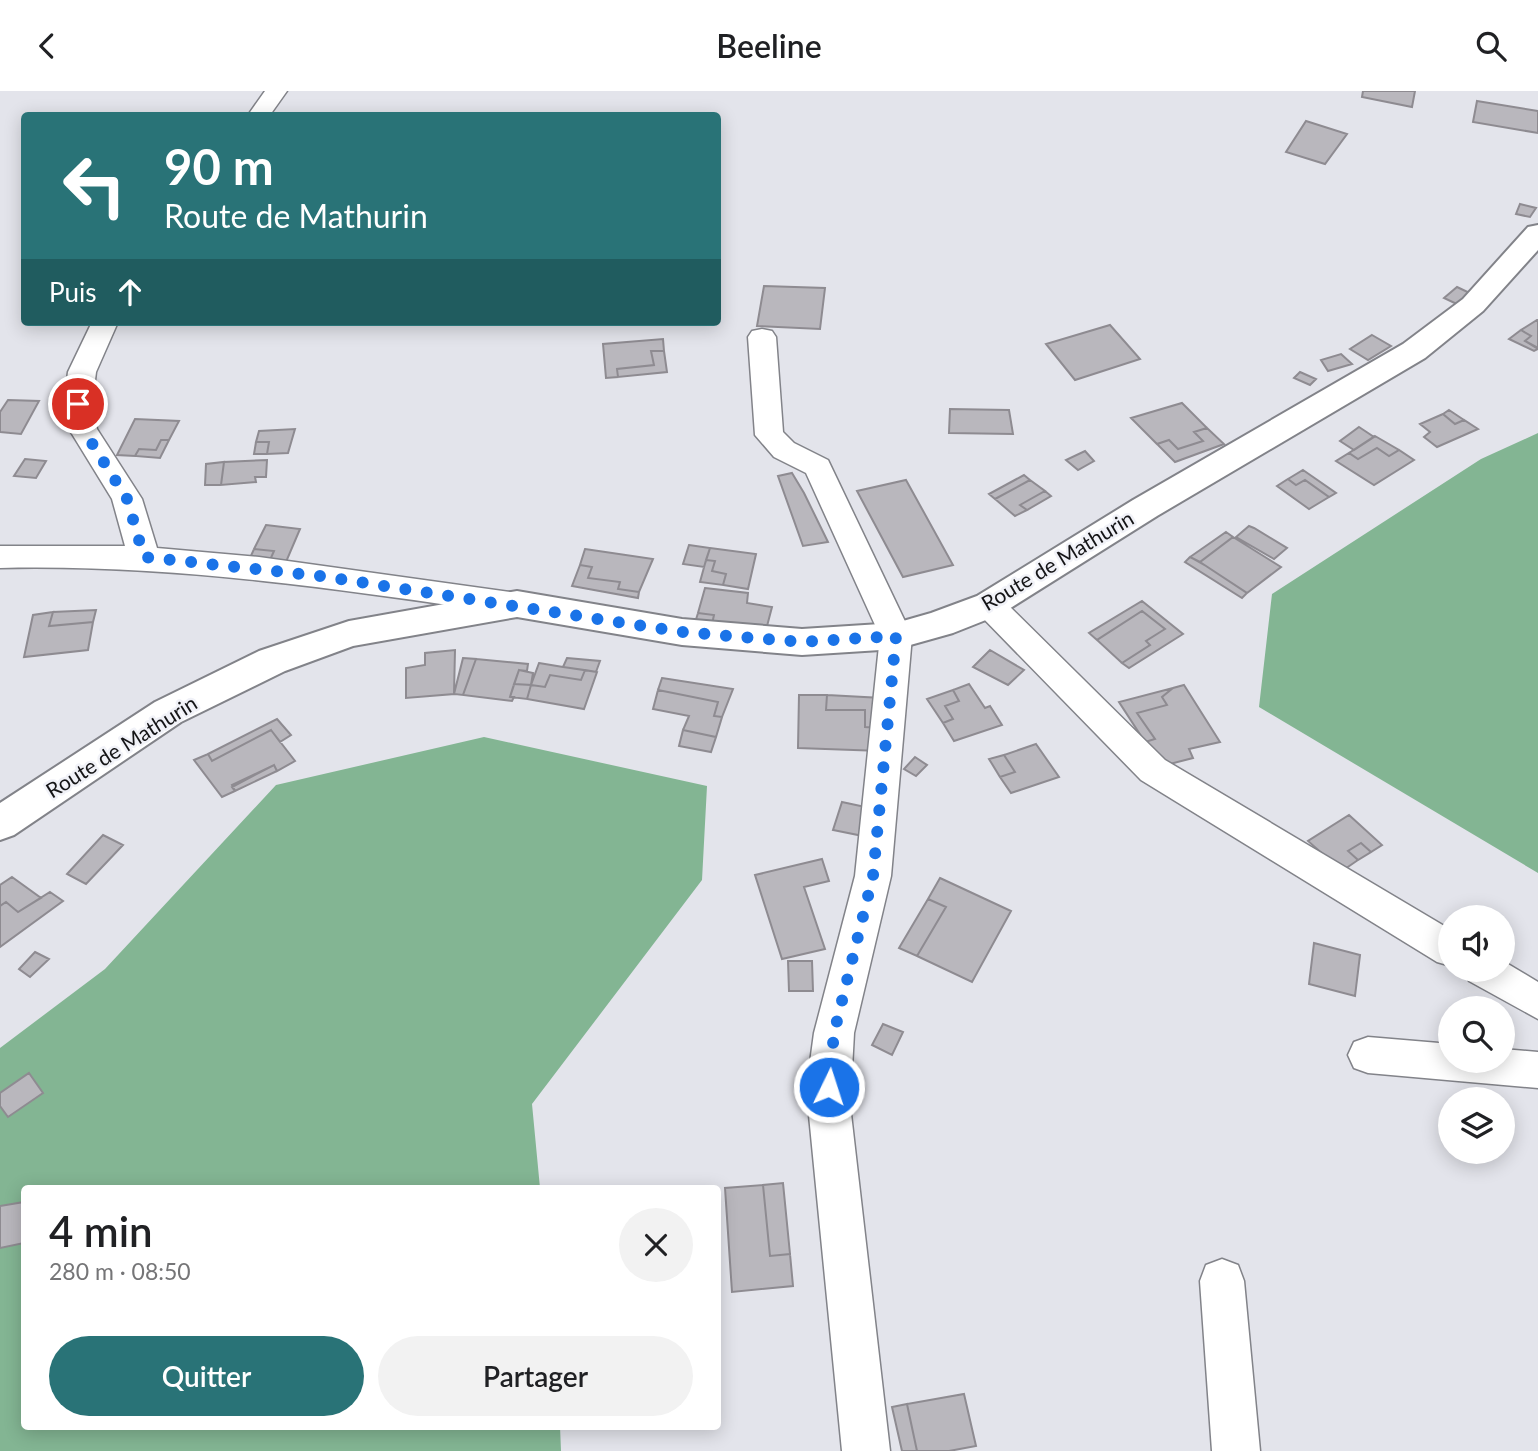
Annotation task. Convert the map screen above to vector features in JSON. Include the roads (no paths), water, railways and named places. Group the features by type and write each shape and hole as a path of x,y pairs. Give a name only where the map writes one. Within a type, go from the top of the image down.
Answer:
{"street":[{"path":"261,112 276,91"},
{"name":"Route de Mathurin","path":"0,824 168,712 272,661 349,634 517,604 682,632 802,642 896,636 940,624 989,605 1145,507 1414,351 1473,305 1538,233"},
{"path":"103,326 82,372 78,404 83,429 127,499 144,557"},
{"path":"762,337 769,435 784,450 818,467 896,636 873,876 834,1033 829,1070 829,1105 866,1451"},
{"path":"0,557 57,554 144,557 320,576 517,604"},
{"path":"989,605 1137,756 1171,783 1438,942"},
{"path":"1505,982 1538,1002"},
{"path":"1368,1055 1538,1070"},
{"path":"1222,1281 1236,1451"}]}
